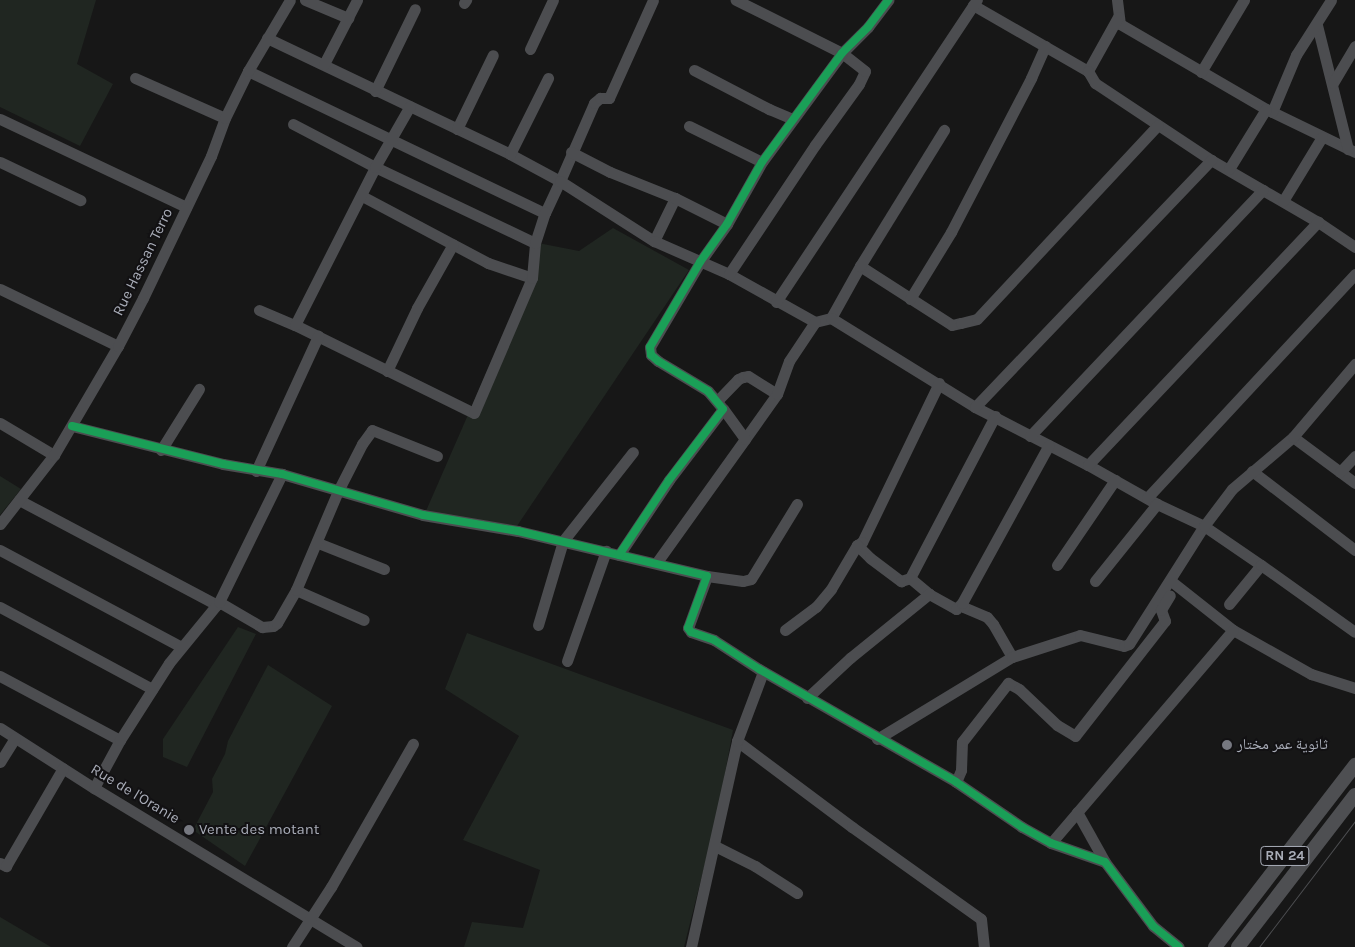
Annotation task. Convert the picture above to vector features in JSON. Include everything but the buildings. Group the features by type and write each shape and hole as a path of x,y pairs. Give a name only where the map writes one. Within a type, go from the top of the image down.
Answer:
{"main road":[{"name":"RN 24","path":"1215,947 1355,765"},
{"name":"RN 24","path":"1238,947 1355,795"}],"street":[{"name":"Rue Hassan Terro","path":"0,524 54,455 118,346 144,298 211,156 225,118 248,71 290,0"},
{"path":"305,0 348,18"},
{"path":"324,64 357,0"},
{"path":"530,49 553,0"},
{"path":"258,310 295,325 474,413 532,278 536,243 545,213 571,152 594,103 600,98 609,98 653,0"},
{"path":"729,274 866,71 842,53 736,0"},
{"path":"744,439 721,405 708,391 658,361 650,352 650,348 700,262 727,224 762,162 842,53 868,27 888,0"},
{"path":"1117,0 1120,24 1269,110 1351,151"},
{"path":"1201,72 1244,0"},
{"path":"1229,169 1269,110 1296,56 1331,0"},
{"path":"776,302 975,3 1088,71 1096,84 1211,160 1283,201 1354,245"},
{"path":"375,91 415,9"},
{"path":"1088,71 1118,17"},
{"path":"1317,25 1351,151"},
{"path":"267,38 510,154 560,180 654,242 729,274 776,302 815,322 831,318 939,383 974,407 1088,464 1152,501 1204,526 1355,632"},
{"path":"910,299 951,232 1031,78 1045,46"},
{"path":"1333,83 1355,46"},
{"path":"457,129 493,55"},
{"path":"694,70 792,119"},
{"path":"248,71 394,139 545,213"},
{"path":"135,78 225,118"},
{"path":"510,154 548,78"},
{"path":"295,325 375,168 394,139 410,106"},
{"path":"0,120 186,208"},
{"path":"293,124 375,168 536,243"},
{"path":"860,266 952,325 977,319 1158,125"},
{"path":"689,126 762,162"},
{"path":"831,318 860,266 944,130"},
{"path":"1283,201 1322,137"},
{"path":"571,152 610,172 675,198 727,224"},
{"path":"974,407 1211,160"},
{"path":"0,162 80,200"},
{"path":"1030,436 1263,190"},
{"path":"362,196 488,263 532,278"},
{"path":"654,242 675,198"},
{"path":"1088,464 1318,222"},
{"path":"387,371 417,308 453,244"},
{"path":"1095,581 1152,501 1355,274"},
{"path":"0,289 118,346"},
{"path":"657,562 777,394 789,361 815,322"},
{"path":"256,470 318,336"},
{"path":"956,782 961,770 962,742 1008,683 1019,689 1057,725 1072,736 1075,736 1165,621 1161,610 1204,526 1232,489 1293,437 1355,364"},
{"path":"619,555 738,378 748,376 777,394"},
{"path":"784,630 816,607 830,589 857,544 862,542 939,383"},
{"path":"161,450 199,389"},
{"path":"857,544 870,558 901,581 910,578 994,416"},
{"path":"0,423 54,455"},
{"path":"72,426 161,450 282,474 338,492 423,515 518,531 657,562 707,576 743,581 751,579 798,504"},
{"path":"19,500 262,627 268,627 277,622 296,590 338,492 362,444 372,430 437,456"},
{"path":"1293,437 1355,483"},
{"path":"910,578 929,594 956,609 962,603 1049,445"},
{"path":"538,625 563,541 633,452"},
{"path":"1340,472 1355,456"},
{"path":"1252,471 1355,550"},
{"path":"94,788 120,740 152,688 182,647 218,604 282,474"},
{"path":"1057,565 1115,480"},
{"path":"318,542 384,569"},
{"path":"0,550 182,647"},
{"path":"567,661 606,551"},
{"path":"1229,604 1261,565"},
{"path":"707,576 688,628 691,632 714,640 807,698 956,782 1022,827 1051,843 1105,862"},
{"path":"1173,584 1233,630 1311,674 1355,688"},
{"path":"877,739 1012,657 1080,635 1124,646 1128,644 1173,584"},
{"path":"296,590 364,620"},
{"path":"807,698 850,658 929,594"},
{"path":"962,603 964,607 987,617 1012,657"},
{"path":"0,607 152,688"},
{"path":"1051,843 1233,630"},
{"path":"691,947 737,741 763,672"},
{"path":"0,676 120,740"},
{"name":"Rue de l'Oranie","path":"0,728 94,788 357,947"},
{"path":"0,762 15,738"},
{"path":"737,741 852,827 981,919 984,947"},
{"path":"292,947 331,887 413,744"},
{"path":"0,863 6,866 63,768"},
{"path":"1077,812 1105,862 1153,926 1179,947"},
{"path":"715,846 755,866 798,894"}],"shaded area":[{"path":"0,0 96,0 77,64 113,84 80,146 0,107"},
{"path":"613,228 689,270 517,526 426,511 522,291 538,243 579,251"},
{"path":"0,476 21,489 0,515"},
{"path":"238,627 256,634 187,767 163,757 163,739"},
{"path":"467,633 733,730 717,816 684,947 464,947 472,922 523,928 540,870 463,840 519,736 445,689"},
{"path":"268,665 332,706 245,866 193,830 213,792 212,779 225,754 228,741"},
{"path":"0,917 51,947 0,947"}],"tram line":[{"path":"1259,947 1355,821"}],"cycle path":[{"path":"619,555 669,480 723,409 708,391 658,361 651,355 650,347 700,262 727,224 762,162 842,53 868,27 888,0"},
{"path":"72,426 223,464 282,474 423,515 518,531 707,576 688,628 691,632 714,640 759,669 956,782 1022,827 1051,843 1105,862 1153,926 1179,947"}],"place":[{"name":"ثانوية عمر مختار","path":"1227,745"},
{"name":"Vente des motant","path":"189,830"}]}
